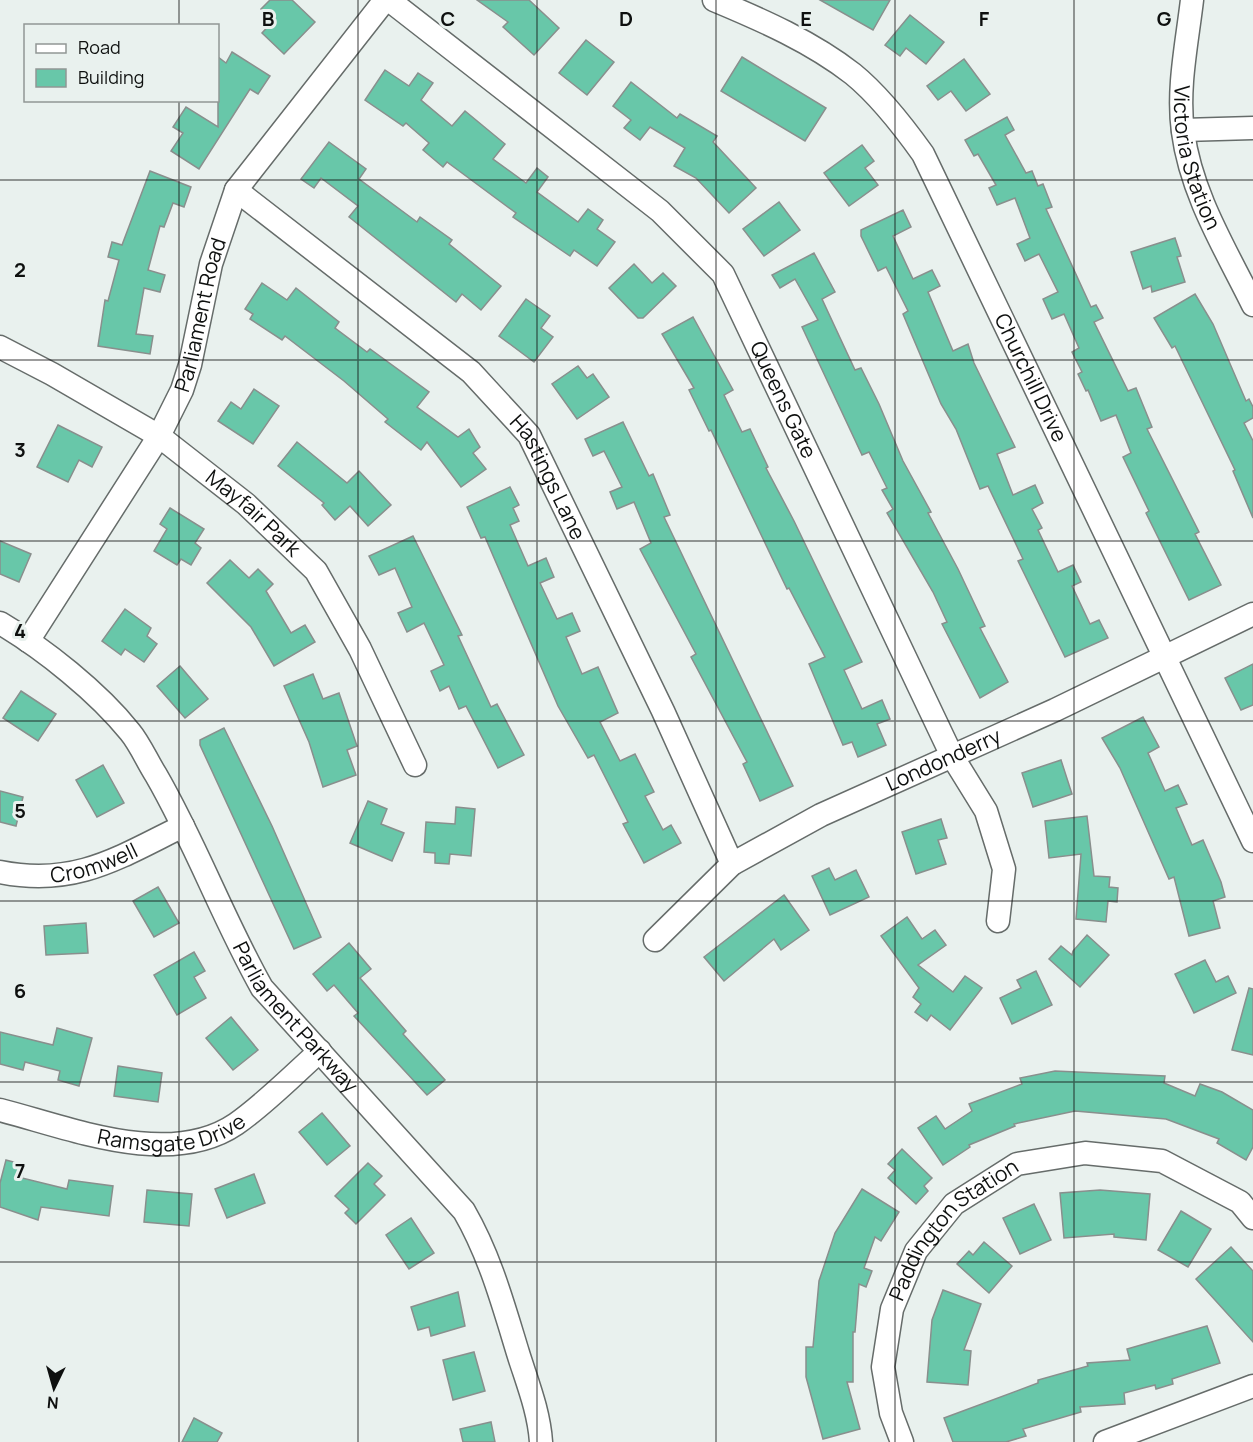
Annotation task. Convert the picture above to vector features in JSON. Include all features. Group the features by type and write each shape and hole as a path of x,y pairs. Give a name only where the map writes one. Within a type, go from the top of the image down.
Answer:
{"street":[{"name":"Parliament Road","path":"28,641 159,436 182,390 190,365 211,264 236,190 387,0"},
{"name":"Queens Gate","path":"387,0 660,211 723,274 952,756 986,811 1004,869 998,921"},
{"name":"Churchill Drive","path":"714,0 800,40 853,74 904,128 923,154 1253,841"},
{"name":"Victoria Station","path":"1192,0 1183,75 1183,130 1188,159 1199,193 1253,305"},
{"path":"1183,130 1253,128"},
{"name":"Hastings Lane","path":"236,190 471,372 529,435 663,711 732,864"},
{"name":"Mayfair Park","path":"0,347 83,390 159,436 246,504 316,571 360,649 416,765"},
{"name":"Londonderry","path":"655,940 732,864 821,815 1253,614"},
{"name":"Parliament Parkway","path":"0,623 28,641 92,693 130,732 183,826 237,945 262,988 448,1192 478,1235 493,1273 536,1410 541,1442"},
{"name":"Cromwell","path":"0,872 23,877 57,877 96,868 183,826"},
{"name":"Ramsgate Drive","path":"0,1110 138,1145 176,1144 235,1125 320,1051"},
{"name":"Paddington Station","path":"902,1442 891,1413 883,1367 892,1309 916,1251 954,1204 1017,1164 1085,1153 1162,1161 1240,1202 1253,1218"},
{"path":"1105,1442 1253,1386"}],"building":[{"path":"270,0 292,0 315,22 284,54 262,33 273,21 261,9"},
{"path":"477,0 529,0 559,28 534,55 503,27 508,22"},
{"path":"820,0 890,0 873,30"},
{"path":"910,15 944,42 926,64 906,48 900,56 885,45"},
{"path":"586,40 614,62 587,95 559,73"},
{"path":"232,52 270,76 258,94 250,89 199,169 171,151 183,133 173,127 186,107 218,127 219,58 226,63"},
{"path":"742,57 826,108 805,141 721,91"},
{"path":"964,59 990,94 966,111 951,91 938,100 927,86"},
{"path":"385,70 409,86 418,73 433,83 421,100 452,126 465,111 505,144 493,159 526,183 537,168 548,177 537,192 578,222 588,209 603,220 597,229 615,242 597,266 574,250 570,256 513,217 516,213 447,162 443,167 423,150 429,143 406,123 403,126 365,100"},
{"path":"631,82 677,118 680,114 717,136 713,142 756,188 729,213 696,178 674,166 685,148 650,127 640,140 624,128 631,120 613,106"},
{"path":"1007,117 1014,130 1005,135 1026,173 1032,171 1038,186 1043,184 1052,207 1046,209 1091,307 1096,305 1103,318 1094,322 1128,391 1136,388 1152,427 1147,429 1199,532 1195,534 1221,585 1189,600 1146,513 1149,511 1123,457 1131,453 1116,415 1101,421 1088,390 1086,391 1078,374 1082,372 1072,352 1079,348 1064,314 1052,319 1043,299 1058,292 1039,254 1025,261 1017,244 1030,238 1015,198 997,205 989,188 996,185 978,154 974,156 965,140"},
{"path":"329,142 366,169 359,179 417,222 420,217 452,240 449,244 501,286 481,310 462,294 456,302 349,217 358,206 321,178 314,188 301,179"},
{"path":"862,145 874,161 865,168 878,185 849,206 824,173"},
{"path":"150,171 191,187 184,207 173,203 164,227 160,226 148,270 165,275 160,292 144,288 136,334 153,336 150,354 98,346 105,300 108,301 119,260 108,257 112,242 122,245"},
{"path":"779,202 800,230 764,256 743,229"},
{"path":"903,210 911,227 893,236 913,279 932,270 940,286 928,292 953,351 968,344 974,363 1015,447 997,454 1013,495 1035,485 1043,503 1032,509 1042,528 1038,530 1058,572 1073,565 1081,582 1072,586 1090,624 1099,620 1108,638 1065,657 1018,561 1023,559 988,486 980,489 956,429 941,404 903,314 908,311 886,267 878,271 861,236 861,230"},
{"path":"1175,238 1181,256 1177,257 1185,282 1152,292 1151,286 1143,289 1131,252"},
{"path":"814,253 835,292 822,299 855,370 861,368 879,404 903,461 931,512 928,513 985,626 980,628 1008,682 980,698 942,624 947,622 933,592 887,513 893,509 882,490 887,488 869,452 862,455 802,327 818,320 795,279 780,288 772,275"},
{"path":"634,264 652,283 663,273 676,286 643,318 638,318 609,288"},
{"path":"262,283 287,300 296,288 339,322 335,328 367,352 370,349 429,392 417,407 458,437 469,429 480,447 473,453 486,469 461,487 427,442 421,450 385,422 388,419 344,381 285,336 282,340 250,319 253,314 245,309"},
{"path":"1195,294 1213,324 1246,401 1249,399 1253,407 1253,418 1244,423 1253,441 1253,518 1233,471 1235,470 1175,346 1172,348 1154,318"},
{"path":"526,299 550,316 541,328 553,337 534,362 499,336"},
{"path":"693,317 733,390 724,395 742,432 750,429 768,467 766,468 862,662 844,670 862,709 882,700 890,719 877,724 886,745 858,757 852,742 843,745 809,664 825,657 789,588 787,589 711,430 709,431 689,390 694,388 662,334"},
{"path":"578,366 587,378 593,374 609,397 577,419 552,384"},
{"path":"254,389 279,406 253,444 218,421 231,402 241,409"},
{"path":"623,422 649,476 653,474 670,515 664,517 793,786 760,801 743,764 747,762 691,657 696,654 640,549 651,543 634,502 617,509 610,492 622,487 604,451 593,456 585,439"},
{"path":"58,425 102,447 92,467 79,460 68,482 37,467"},
{"path":"297,442 347,483 359,471 391,505 368,526 350,506 335,520 322,505 324,503 278,466"},
{"path":"510,487 519,505 513,508 519,521 510,525 528,566 546,558 554,577 540,583 557,619 572,613 580,631 566,637 582,674 598,667 618,713 600,722 620,761 635,754 654,792 645,796 663,830 671,825 681,843 644,863 623,824 628,822 594,755 588,758 558,706 485,537 481,538 467,507"},
{"path":"170,508 204,529 195,543 201,548 191,565 181,559 177,565 154,551 167,529 160,524"},
{"path":"413,536 462,635 458,636 491,707 497,704 524,755 498,768 466,706 459,709 449,686 440,691 431,671 444,665 424,623 407,632 398,613 412,607 395,568 379,575 369,556"},
{"path":"0,541 31,554 19,582 0,574"},
{"path":"230,560 249,578 258,569 273,584 266,591 291,633 305,625 315,642 274,666 251,627 207,583"},
{"path":"125,609 151,628 147,636 157,644 144,662 125,649 121,655 102,641"},
{"path":"1253,664 1253,705 1241,710 1225,678"},
{"path":"180,666 208,699 185,718 157,686"},
{"path":"313,674 323,699 339,693 357,746 347,750 356,775 323,787 309,742 284,686"},
{"path":"21,691 56,714 38,741 3,718"},
{"path":"1143,717 1159,747 1148,753 1165,791 1178,785 1187,804 1176,808 1192,845 1203,840 1221,882 1225,897 1213,901 1220,928 1189,936 1174,877 1169,879 1120,768 1102,738"},
{"path":"224,728 272,826 321,937 294,949 200,745 200,740"},
{"path":"1061,760 1072,794 1033,807 1022,773"},
{"path":"103,765 124,803 97,817 76,780"},
{"path":"0,791 23,797 16,826 0,822"},
{"path":"368,801 387,809 381,824 404,833 392,861 350,843"},
{"path":"456,807 475,809 471,856 450,854 449,864 435,863 435,853 424,852 426,822 455,824"},
{"path":"1087,816 1094,876 1110,877 1109,887 1118,888 1117,902 1108,901 1106,922 1076,919 1081,854 1049,858 1045,821"},
{"path":"941,819 947,838 938,840 946,864 916,874 902,832"},
{"path":"829,868 835,880 856,870 869,897 830,915 812,876"},
{"path":"158,887 179,923 154,937 133,901"},
{"path":"784,895 809,930 781,950 774,939 724,981 704,957"},
{"path":"907,917 922,939 935,930 946,945 918,965 953,992 965,976 982,988 950,1030 931,1015 927,1021 915,1012 921,1004 913,997 919,988 881,936"},
{"path":"86,923 88,953 46,955 44,926"},
{"path":"1087,935 1109,955 1080,987 1049,959 1061,946 1072,955"},
{"path":"349,943 371,969 360,978 406,1031 403,1034 445,1080 427,1095 354,1016 358,1013 334,985 327,991 313,974"},
{"path":"194,952 205,971 194,977 206,998 177,1015 154,975"},
{"path":"1205,960 1216,982 1228,976 1236,993 1194,1013 1175,974"},
{"path":"1036,971 1052,1005 1012,1024 1000,998 1021,988 1017,980"},
{"path":"1249,988 1253,989 1253,1055 1232,1050"},
{"path":"231,1017 258,1050 233,1070 206,1038"},
{"path":"57,1028 92,1038 79,1086 58,1080 60,1071 25,1062 23,1070 0,1064 0,1032 53,1045"},
{"path":"118,1066 162,1073 158,1102 114,1096"},
{"path":"1055,1071 1165,1076 1164,1083 1195,1096 1200,1084 1222,1092 1253,1110 1253,1147 1246,1160 1217,1143 1219,1139 1166,1119 1075,1111 1014,1124 1015,1126 969,1145 970,1147 943,1165 918,1128 936,1116 945,1129 972,1111 969,1104 1022,1084 1020,1078"},
{"path":"322,1113 350,1146 327,1165 299,1132"},
{"path":"902,1149 932,1178 924,1186 928,1191 916,1204 888,1178 895,1170 888,1164"},
{"path":"6,1160 25,1165 22,1178 67,1189 69,1180 113,1186 109,1216 41,1207 38,1220 0,1207 0,1183"},
{"path":"368,1163 382,1176 374,1184 385,1195 356,1224 345,1213 349,1209 335,1196"},
{"path":"254,1174 265,1203 227,1218 215,1189"},
{"path":"862,1189 899,1212 881,1241 875,1237 864,1268 872,1271 866,1287 859,1284 855,1332 853,1332 853,1382 847,1382 860,1429 823,1439 806,1377 806,1347 813,1347 819,1281 835,1233"},
{"path":"147,1190 192,1194 189,1226 144,1222"},
{"path":"1100,1190 1150,1194 1146,1240 1114,1237 1114,1234 1064,1238 1060,1193"},
{"path":"1034,1204 1051,1240 1020,1254 1003,1218"},
{"path":"1181,1211 1211,1229 1188,1267 1158,1250"},
{"path":"411,1218 434,1253 409,1269 386,1235"},
{"path":"984,1242 1012,1266 989,1293 957,1264 969,1251 973,1255"},
{"path":"1231,1247 1253,1271 1253,1342 1196,1279"},
{"path":"943,1290 981,1304 964,1350 971,1351 968,1385 927,1382 932,1320"},
{"path":"458,1292 465,1326 431,1336 429,1327 418,1330 411,1307"},
{"path":"1207,1326 1220,1363 1172,1379 1173,1384 1156,1389 1155,1385 1124,1393 1125,1404 1080,1407 1081,1412 1023,1429 1026,1436 1006,1442 953,1442 944,1418 1038,1383 1038,1380 1088,1366 1087,1363 1130,1360 1127,1349"},
{"path":"474,1352 485,1391 453,1400 443,1360"},
{"path":"194,1418 222,1433 217,1442 182,1442"},
{"path":"491,1422 495,1442 463,1442 460,1429"}]}
